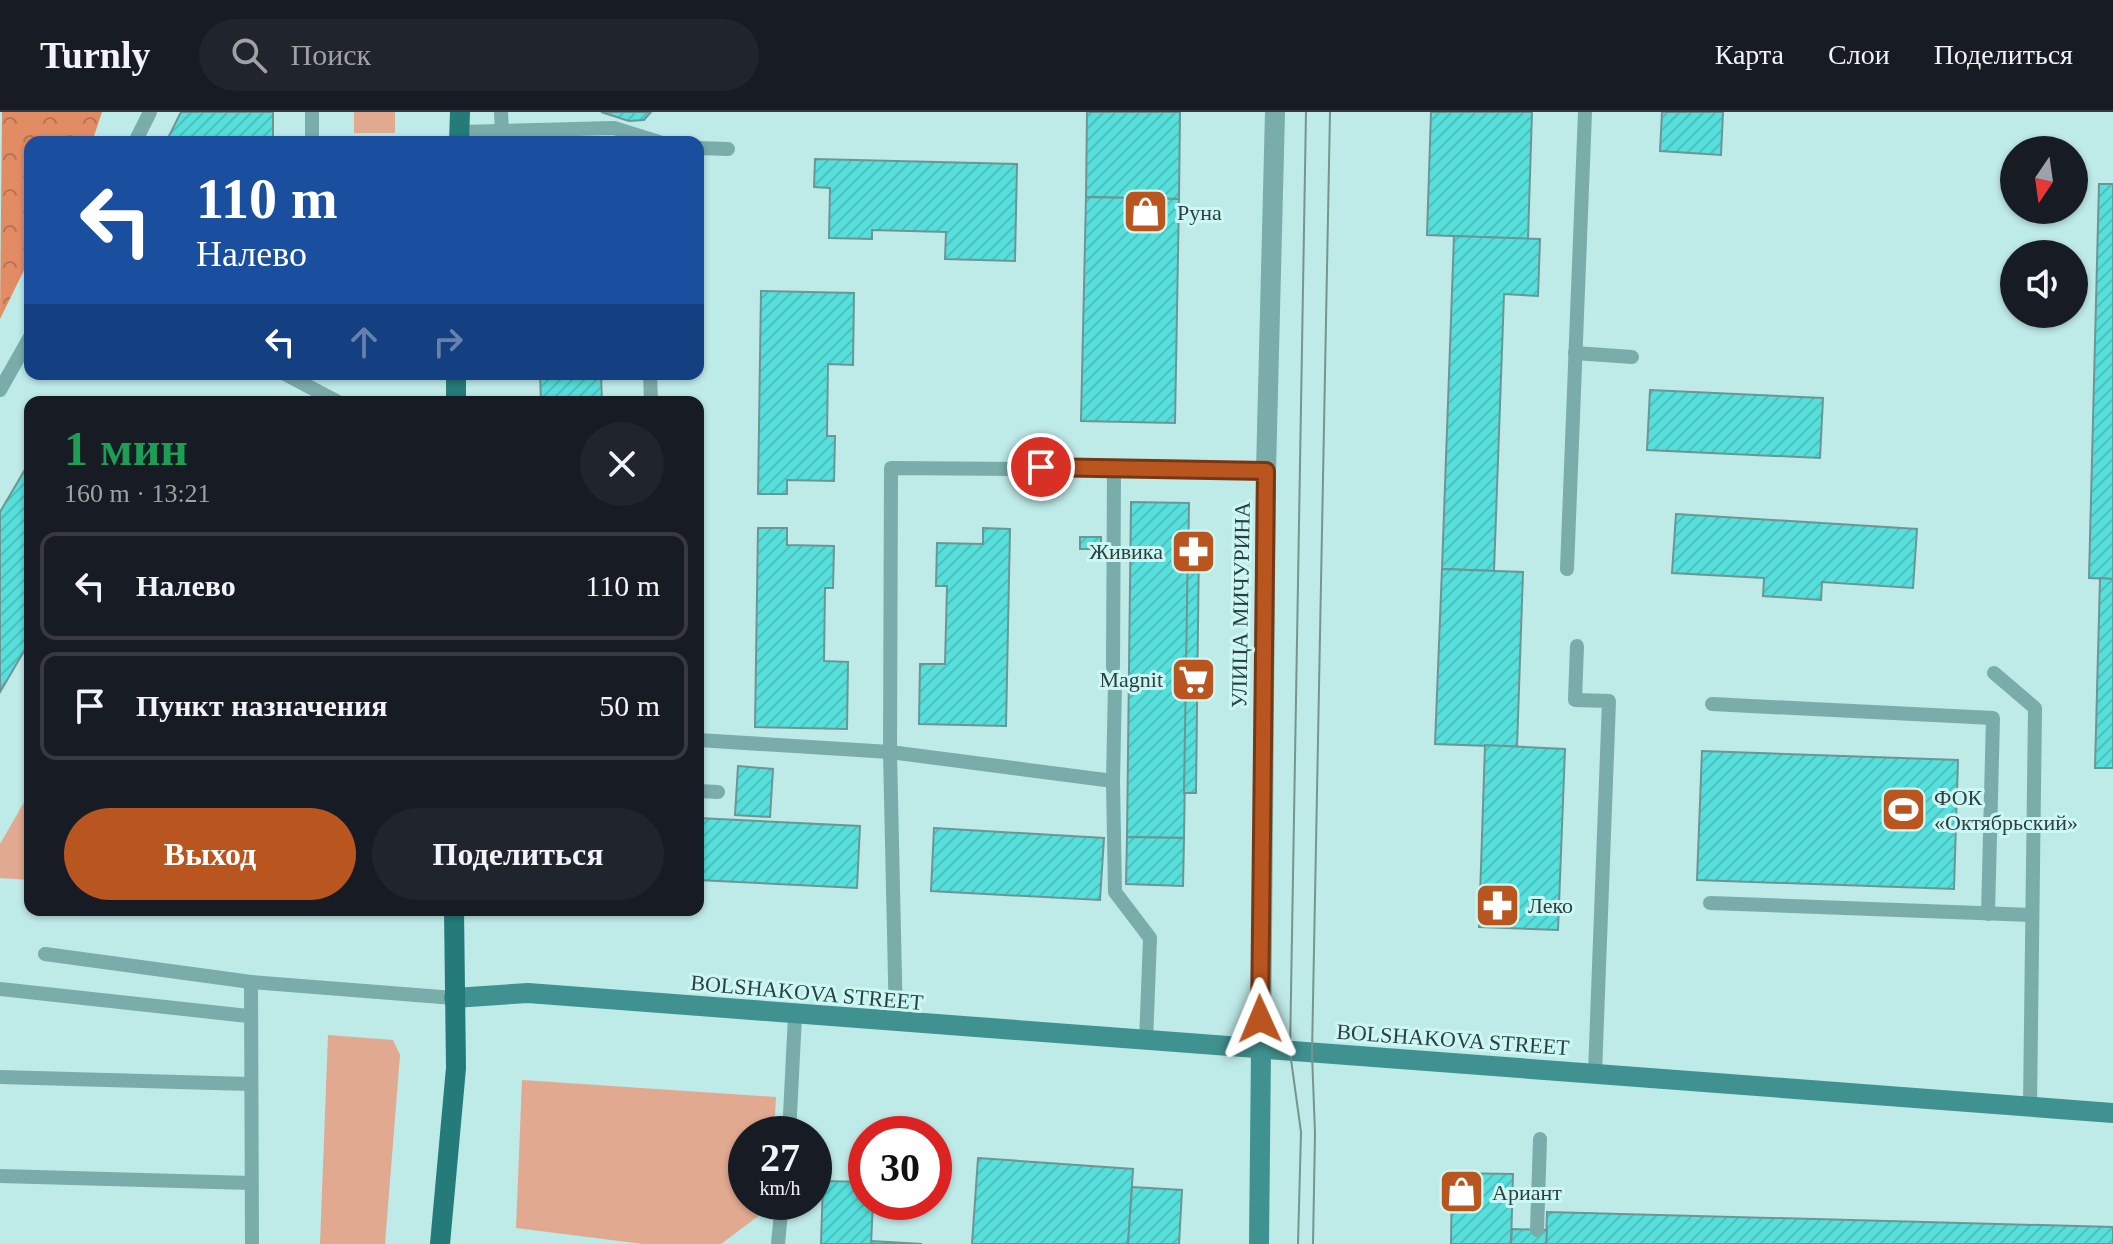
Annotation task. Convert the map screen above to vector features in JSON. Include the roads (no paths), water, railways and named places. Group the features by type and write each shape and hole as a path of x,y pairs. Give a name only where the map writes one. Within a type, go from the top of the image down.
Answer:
{"main road":[{"path":"440,1244 456,1068 454,916"}],"street":[{"name":"УЛИЦА МИЧУРИНА","path":"1261,1050 1266,471 1275,112"},
{"name":"BOLSHAKOVA STREET","path":"454,998 528,993 795,1016 2113,1113"},
{"path":"1259,1244 1261,1050"}],"lane":[{"path":"138,136 150,112"},
{"path":"312,112 312,136"},
{"path":"501,112 502,131"},
{"path":"1567,569 1585,112"},
{"path":"459,129 614,128 640,136"},
{"path":"704,148 728,149"},
{"path":"0,390 24,348"},
{"path":"1575,353 1632,357"},
{"path":"312,381 331,396"},
{"path":"896,1023 890,752 891,468 1266,471"},
{"path":"1113,667 1114,470"},
{"path":"1577,646 1575,700 1609,701 1595,1073"},
{"path":"1994,673 2035,708 2030,1105"},
{"path":"1115,683 1115,892 1150,938 1146,1042"},
{"path":"1712,704 1993,718 1988,914"},
{"path":"704,740 890,752 1113,781"},
{"path":"704,791 718,792"},
{"path":"1710,903 2032,915"},
{"path":"45,954 251,982 454,998"},
{"path":"251,982 248,1016 252,1244"},
{"path":"0,989 248,1016"},
{"path":"790,1116 795,1016"},
{"path":"0,1077 250,1084"},
{"path":"1537,1230 1540,1139"},
{"path":"0,1176 251,1183"},
{"path":"778,1244 780,1220"}],"tram line":[{"path":"1298,1244 1301,1132 1290,1052 1306,112"},
{"path":"1313,1244 1315,1133 1312,1054 1330,112"}],"place":[{"name":"Руна","path":"1146,212"},
{"name":"Живика","path":"1194,551"},
{"name":"Magnit","path":"1194,679"},
{"name":"ФОК «Октябрьский»","path":"1903,810"},
{"name":"Леко","path":"1497,905"},
{"name":"Ариант","path":"1461,1192"}]}
